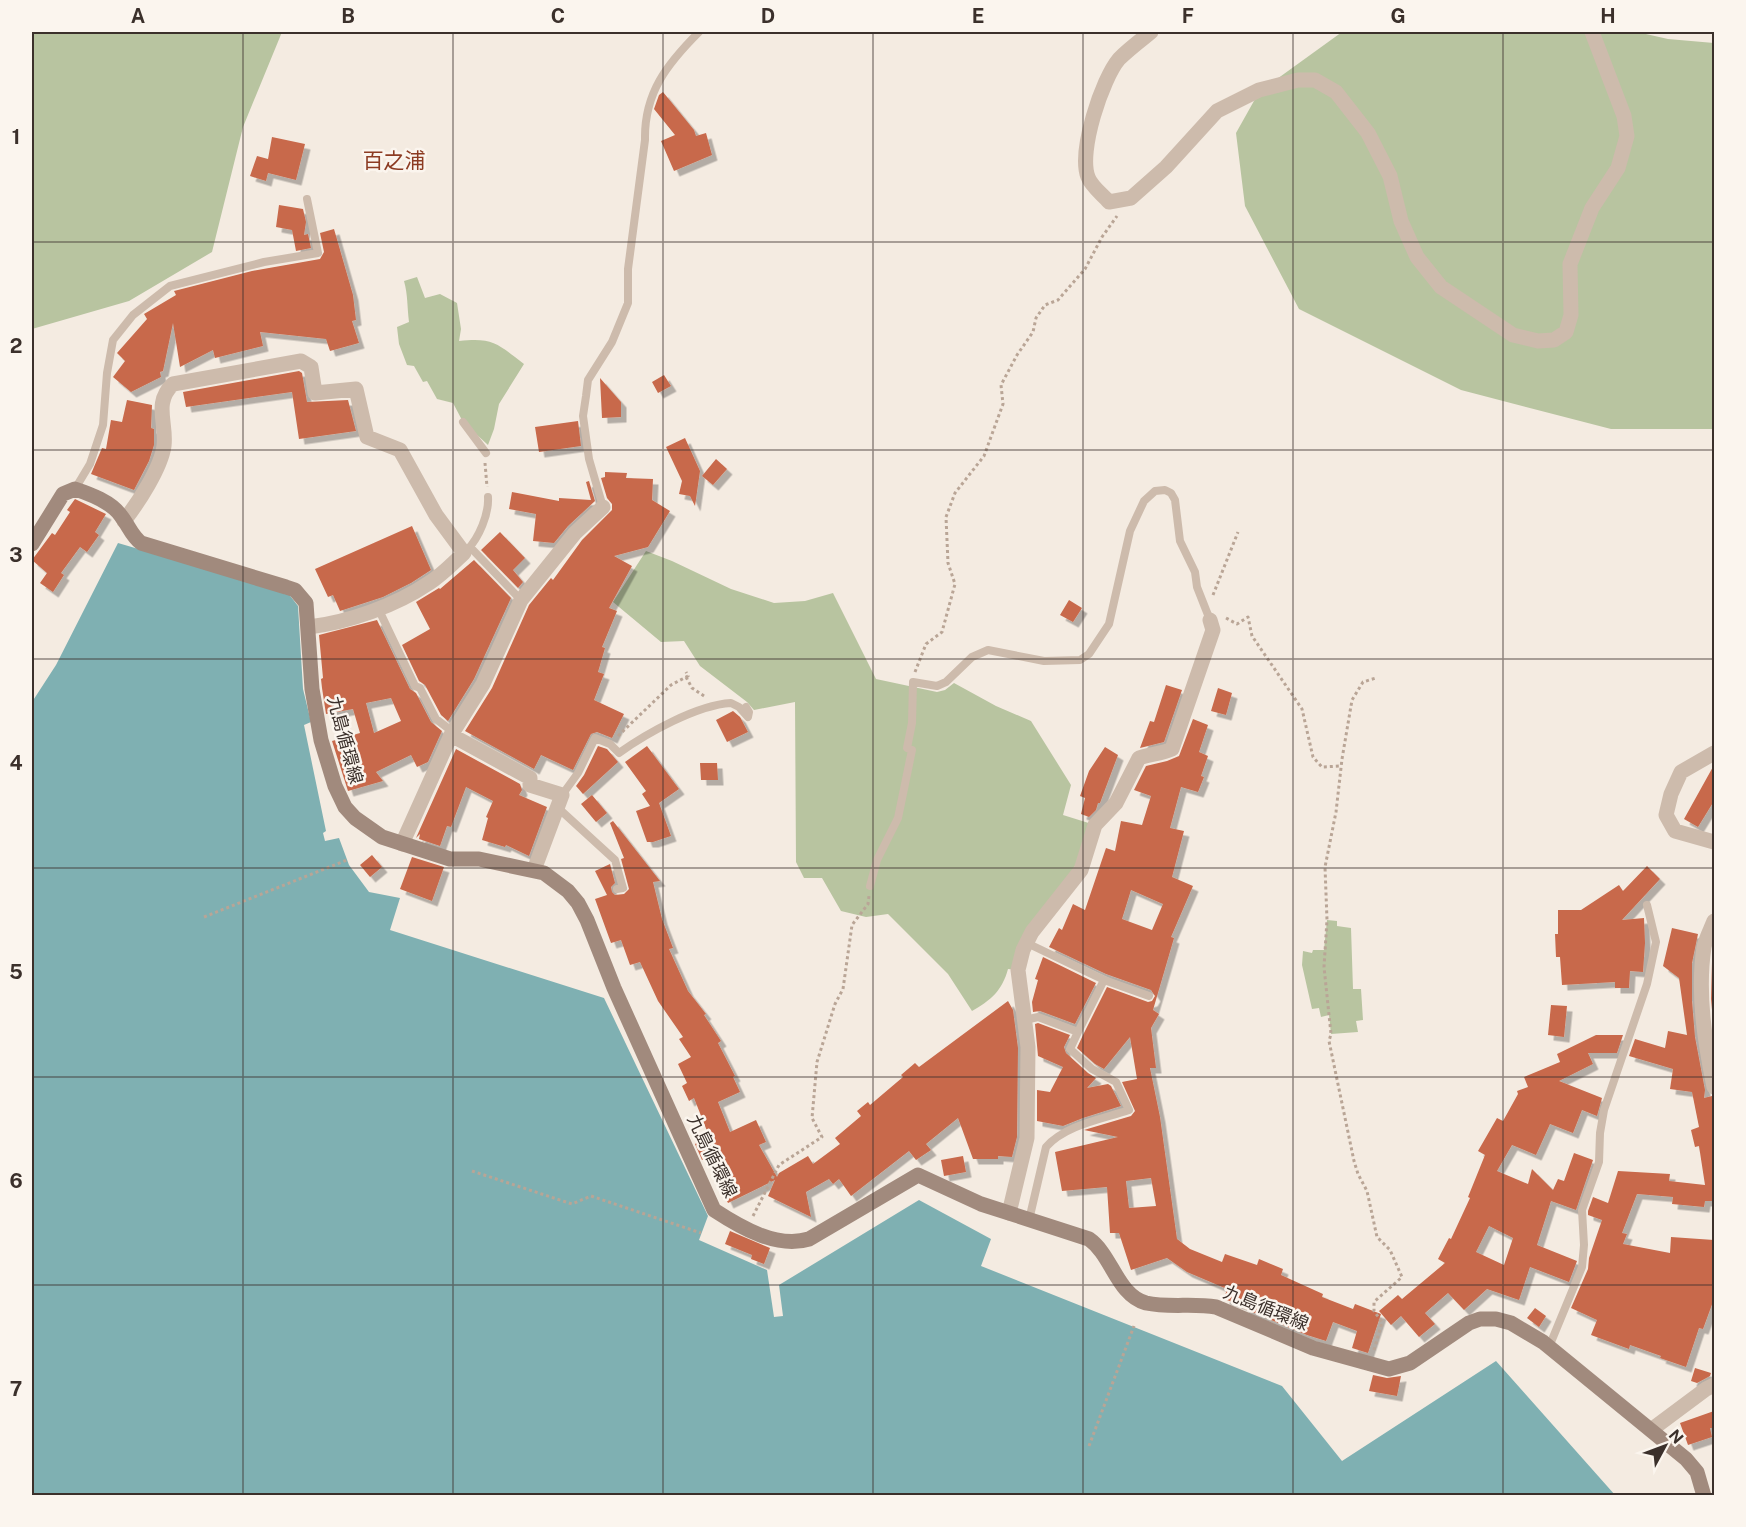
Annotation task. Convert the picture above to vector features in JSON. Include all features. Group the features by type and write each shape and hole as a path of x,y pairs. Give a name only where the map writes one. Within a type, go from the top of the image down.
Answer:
{"main road":[{"name":"九島循環線","path":"75,489 113,507 132,536 141,543 295,590 306,603 312,689 321,740 334,786 345,807 355,818 382,837 450,859 479,859 544,873 554,879 578,903 714,1210 733,1222 771,1238 798,1242 809,1239 918,1175 1009,1214 1080,1235 1096,1244 1128,1292 1136,1299 1155,1304 1216,1307 1313,1348 1371,1364 1389,1368 1410,1363 1469,1323 1480,1319 1496,1319 1510,1323 1549,1347 1651,1430 1697,1472 1704,1496"},
{"path":"32,543 63,494 75,489"}],"street":[{"path":"1151,32 1119,60 1091,120 1084,161 1088,178 1109,202 1131,198 1166,166 1217,111 1259,90 1298,80 1315,80 1336,92 1368,133 1390,176 1401,221 1417,257 1441,287 1513,335 1538,341 1554,340 1566,332 1571,315 1570,264 1592,208 1618,168 1627,136 1624,116 1592,32"},
{"path":"124,521 139,501 161,456 164,446 162,400 165,392 173,384 301,361 311,367 315,393 356,389 367,437 400,450 435,515 467,550 431,582 409,595 334,624 309,627"},
{"path":"402,844 453,734 483,684 521,600 575,533 603,507"},
{"path":"1009,1214 1027,1138 1029,1047 1018,970 1023,950 1032,932 1081,870 1095,825 1116,803 1139,758 1161,754 1172,749 1211,625"},
{"path":"453,734 530,778 531,785 559,801 534,870"},
{"path":"1714,753 1681,772 1671,794 1666,815 1675,831 1714,842"},
{"path":"1714,921 1704,945 1701,987 1714,1087"},
{"path":"1651,1430 1714,1385"}],"lane":[{"path":"603,507 589,459 584,416 588,380 612,342 628,303 628,269 648,106 654,90 669,66 699,32"},
{"path":"75,489 90,464 104,425 107,373 112,340 133,315 170,286 264,262 318,253 307,198"},
{"path":"464,422 486,453"},
{"path":"870,886 877,860 898,818 912,750 907,748 912,723 914,682 937,687 946,682 972,657 988,650 1044,661 1080,660 1089,654 1109,624 1130,531 1144,501 1155,491 1165,490 1171,493 1175,500 1180,541 1195,572 1197,587 1211,625"},
{"path":"488,497 478,537 467,550 521,600"},
{"path":"378,608 415,686 420,688 436,719 453,734"},
{"path":"617,889 623,888 615,860 559,801 578,773 595,738 610,744 619,753 640,738 689,714 731,703 739,707 748,717 746,707"},
{"path":"1549,1347 1582,1267 1584,1245 1582,1210 1599,1162 1604,1110 1647,984 1656,942 1647,905"},
{"path":"1031,945 1104,980 1149,996"},
{"path":"1029,1220 1046,1147 1052,1140 1073,1129 1129,1110 1116,1082 1092,1070 1070,1049 1104,980"},
{"path":"1025,1020 1038,1017 1078,1032"}],"path":[{"path":"914,682 915,666 926,644 942,632 955,584 948,563 946,517 955,493 984,456 1003,404 1001,385 1017,355 1033,332 1036,318 1045,304 1058,300 1085,269 1102,237 1131,198"},
{"path":"486,453 488,497"},
{"path":"1211,625 1212,598 1238,532"},
{"path":"1211,625 1226,618 1237,624 1248,617 1252,636 1302,709 1313,758 1322,767 1341,765"},
{"path":"686,672 689,684"},
{"path":"610,744 671,685 686,677"},
{"path":"1371,1364 1382,1322 1374,1311 1374,1302 1402,1278 1390,1250 1377,1237 1367,1191 1354,1161 1329,1041 1331,1034 1324,967 1327,920 1325,867 1336,812 1352,700 1363,682 1376,678"},
{"path":"204,917 347,860"},
{"path":"747,1228 779,1166 822,1137 812,1118 817,1062 835,1004 843,989 852,925 868,904 870,886"},
{"path":"472,1171 572,1204 591,1196 702,1233"},
{"path":"1089,1446 1134,1326"}],"green space":[{"path":"32,32 282,32 243,127 212,252 129,301 32,329"},
{"path":"1342,32 1637,32 1668,39 1714,43 1714,429 1611,429 1461,390 1299,309 1245,206 1236,133 1259,92"},
{"path":"417,277 425,298 440,294 457,303 461,329 459,341 488,341 508,351 524,364 499,404 488,445 463,422 453,403 437,399 427,381 423,382 414,366 407,365 399,344 397,327 409,322 404,281"},
{"path":"646,551 731,589 774,603 805,601 833,593 876,679 937,692 945,690 954,683 996,706 1031,721 1071,785 1063,815 1095,825 1092,840 1032,932 1018,970 1008,969 999,989 985,1003 972,1011 948,974 888,914 866,917 841,911 822,878 804,878 796,862 795,702 754,710 700,666 684,641 661,642 613,602"},
{"path":"1327,920 1337,921 1337,926 1351,928 1353,989 1361,989 1363,1020 1356,1021 1358,1032 1331,1034 1329,1015 1321,1017 1319,1008 1312,1009 1302,965 1303,951 1312,953 1313,950 1324,950"}],"water":[{"path":"118,543 288,593 298,606 303,689 311,722 304,725 326,831 323,833 325,841 339,838 349,865 369,892 400,898 390,930 604,998 708,1216 699,1240 767,1270 774,1317 783,1316 779,1285 919,1200 991,1239 981,1266 1282,1386 1342,1461 1496,1361 1615,1495 32,1496 32,702 56,665"}],"building":[{"path":"663,92 694,130 696,136 706,133 712,155 674,171 661,141 675,135 654,109 659,95"},
{"path":"272,137 305,144 296,180 268,173 266,181 250,176 257,156 268,159"},
{"path":"279,205 303,209 306,222 304,235 308,234 311,248 296,251 292,230 276,227"},
{"path":"334,229 353,295 356,320 352,321 359,343 330,351 326,339 260,332 263,346 215,358 213,350 180,367 173,323 163,371 160,372 161,377 131,392 113,377 125,361 117,353 147,319 144,314 176,295 174,291 252,271 320,259 324,252 320,233"},
{"path":"299,371 302,373 307,402 348,400 356,431 299,439 292,392 186,407 183,392"},
{"path":"664,375 671,386 658,393 652,382"},
{"path":"600,378 621,402 621,417 602,418"},
{"path":"127,400 152,405 151,428 154,429 154,445 149,461 134,490 91,474 102,448 106,449 111,420 122,422"},
{"path":"578,421 581,446 539,452 535,427"},
{"path":"685,438 700,471 695,506 690,496 679,494 682,481 666,447"},
{"path":"716,459 727,469 713,485 702,476"},
{"path":"605,472 627,473 626,478 653,479 652,500 670,511 648,547 614,556 632,566 609,608 617,611 602,647 605,648 598,672 604,674 594,700 624,714 612,738 597,732 591,734 573,770 541,755 534,769 465,731 492,688 529,605 551,578 553,580 582,540 612,510 612,504 607,498 601,478 605,477"},
{"path":"589,481 595,501 568,526 554,543 533,541 536,514 509,509 512,492 559,501 559,498 591,500 586,482"},
{"path":"75,499 106,514 95,532 99,535 87,552 80,547 61,573 64,575 53,592 40,583 47,573 32,560 52,533 55,535 70,512 67,510"},
{"path":"412,526 431,570 383,597 340,611 333,595 328,597 315,569"},
{"path":"500,532 525,558 513,570 523,582 518,588 481,550"},
{"path":"474,560 511,598 474,679 448,721 441,715 425,685 419,681 402,645 430,629 416,602 440,589"},
{"path":"1069,600 1082,608 1073,622 1060,615"},
{"path":"377,620 410,689 416,693 431,722 442,731 428,762 417,767 411,755 376,772 383,781 348,791 332,741 360,733 353,709 326,714 321,679 323,678 319,635","holes":["391,698 401,721 374,733 366,703"]},
{"path":"1166,685 1182,690 1164,742 1140,748 1150,721 1154,722"},
{"path":"1218,688 1232,693 1226,715 1211,711"},
{"path":"733,711 740,717 748,732 727,742 716,720"},
{"path":"1193,719 1208,725 1199,752 1208,756 1201,776 1204,777 1198,792 1181,787 1170,828 1184,831 1172,877 1193,886 1171,937 1174,938 1153,1010 1159,1014 1151,1028 1156,1068 1150,1068 1160,1117 1177,1239 1190,1249 1222,1262 1225,1254 1257,1265 1259,1259 1283,1269 1281,1275 1323,1294 1322,1297 1353,1309 1355,1304 1381,1314 1368,1353 1352,1348 1357,1331 1333,1322 1326,1341 1307,1335 1224,1299 1227,1289 1187,1272 1167,1258 1131,1270 1119,1233 1110,1233 1107,1187 1062,1191 1055,1152 1118,1137 1084,1130 1131,1116 1135,1111 1122,1082 1137,1079 1130,1037 1104,1069 1077,1048 1083,1035 1107,987 1148,1002 1152,1001 1155,996 1151,990 1106,974 1049,947 1059,928 1062,930 1073,904 1085,910 1106,848 1115,851 1121,821 1142,825 1151,796 1134,790 1146,766 1179,756","holes":["1131,890 1163,904 1152,930 1122,919","1151,1178 1156,1206 1129,1208 1126,1181"]},
{"path":"598,746 607,749 618,762 583,794 576,786"},
{"path":"647,746 679,789 659,803 671,836 653,842 647,842 636,811 650,806 642,794 646,791 625,762"},
{"path":"1105,747 1118,755 1100,803 1089,817 1081,814 1085,798 1080,796 1089,771"},
{"path":"456,749 520,784 522,790 519,795 547,807 529,856 506,845 505,847 482,840 488,818 486,817 493,801 466,787 451,827 447,826 440,846 419,839 420,834 416,838"},
{"path":"700,763 717,763 718,780 701,780"},
{"path":"1714,765 1714,801 1698,827 1684,819"},
{"path":"592,795 607,813 596,822 581,804"},
{"path":"613,821 660,881 653,882 662,919 673,948 669,949 688,991 706,1014 704,1015 721,1041 718,1043 735,1076 733,1077 740,1092 718,1102 730,1132 756,1120 766,1142 759,1145 777,1177 779,1173 808,1156 813,1164 840,1144 835,1138 861,1116 857,1111 868,1102 870,1105 903,1077 901,1075 915,1063 919,1067 1008,1001 1013,1010 1018,1048 1017,1137 1012,1157 973,1159 958,1118 926,1144 931,1150 916,1160 909,1151 851,1196 839,1179 833,1184 829,1179 806,1192 811,1217 768,1196 775,1180 728,1203 707,1158 702,1160 695,1144 709,1136 694,1098 689,1101 682,1086 687,1083 678,1064 691,1057 679,1039 683,1037 658,1001 640,962 630,965 621,940 611,943 595,899 607,895 595,871 610,864 615,883 611,887 612,892 615,895 624,894 629,889 621,859 624,858 610,823"},
{"path":"372,855 382,867 370,877 360,865"},
{"path":"412,857 444,867 432,901 400,889"},
{"path":"1647,866 1660,879 1622,920 1644,918 1643,972 1630,971 1629,988 1615,988 1615,982 1562,985 1560,957 1556,957 1555,934 1558,934 1558,910 1581,910 1619,885 1623,891"},
{"path":"1672,928 1698,934 1692,963 1692,1001 1695,1037 1705,1090 1704,1098 1712,1096 1714,1109 1714,1201 1705,1201 1704,1207 1672,1204 1673,1197 1637,1194 1622,1233 1627,1234 1623,1244 1670,1253 1671,1237 1714,1240 1714,1299 1703,1329 1699,1328 1686,1367 1630,1345 1629,1349 1591,1335 1597,1320 1571,1308 1588,1269 1589,1258 1602,1220 1588,1215 1588,1211 1593,1197 1608,1203 1618,1171 1670,1174 1669,1181 1705,1185 1699,1146 1695,1147 1691,1130 1699,1127 1692,1092 1670,1089 1673,1069 1629,1056 1635,1039 1665,1048 1668,1031 1687,1035 1679,978 1663,966"},
{"path":"1043,957 1096,983 1075,1024 1040,1011 1033,1012 1032,1002 1038,980 1035,979"},
{"path":"1712,962 1714,962 1714,1032 1711,999"},
{"path":"1551,1005 1567,1006 1564,1037 1548,1035"},
{"path":"1038,1023 1070,1035 1064,1047 1066,1053 1096,1078 1087,1088 1108,1084 1121,1106 1063,1126 1037,1121 1037,1090 1050,1092 1063,1067 1038,1056 1035,1024"},
{"path":"1596,1035 1623,1035 1617,1053 1588,1053 1593,1064 1559,1081 1602,1098 1597,1116 1582,1110 1573,1133 1550,1124 1536,1155 1512,1145 1497,1171 1528,1184 1532,1169 1553,1190 1558,1179 1564,1181 1574,1153 1593,1160 1576,1210 1551,1201 1537,1245 1577,1261 1569,1282 1530,1267 1519,1300 1487,1289 1464,1310 1448,1293 1425,1313 1435,1324 1419,1337 1401,1316 1391,1325 1379,1311 1398,1295 1402,1299 1445,1263 1438,1259 1449,1238 1451,1239 1470,1198 1468,1197 1485,1155 1478,1151 1497,1118 1503,1121 1518,1094 1517,1091 1528,1087 1524,1077 1560,1062 1557,1054","holes":["1489,1226 1513,1238 1504,1265 1476,1252"]},
{"path":"963,1156 966,1172 944,1176 941,1160"},
{"path":"730,1231 770,1248 764,1264 751,1259 752,1255 725,1244"},
{"path":"1535,1308 1546,1316 1539,1327 1527,1318"},
{"path":"1695,1368 1711,1373 1710,1376 1697,1383 1691,1381"},
{"path":"1373,1375 1387,1378 1401,1376 1397,1396 1369,1391"},
{"path":"1714,1411 1714,1428 1710,1428 1712,1437 1688,1445 1680,1423"}],"district":[{"name":"百之浦","path":"394,161"}]}
